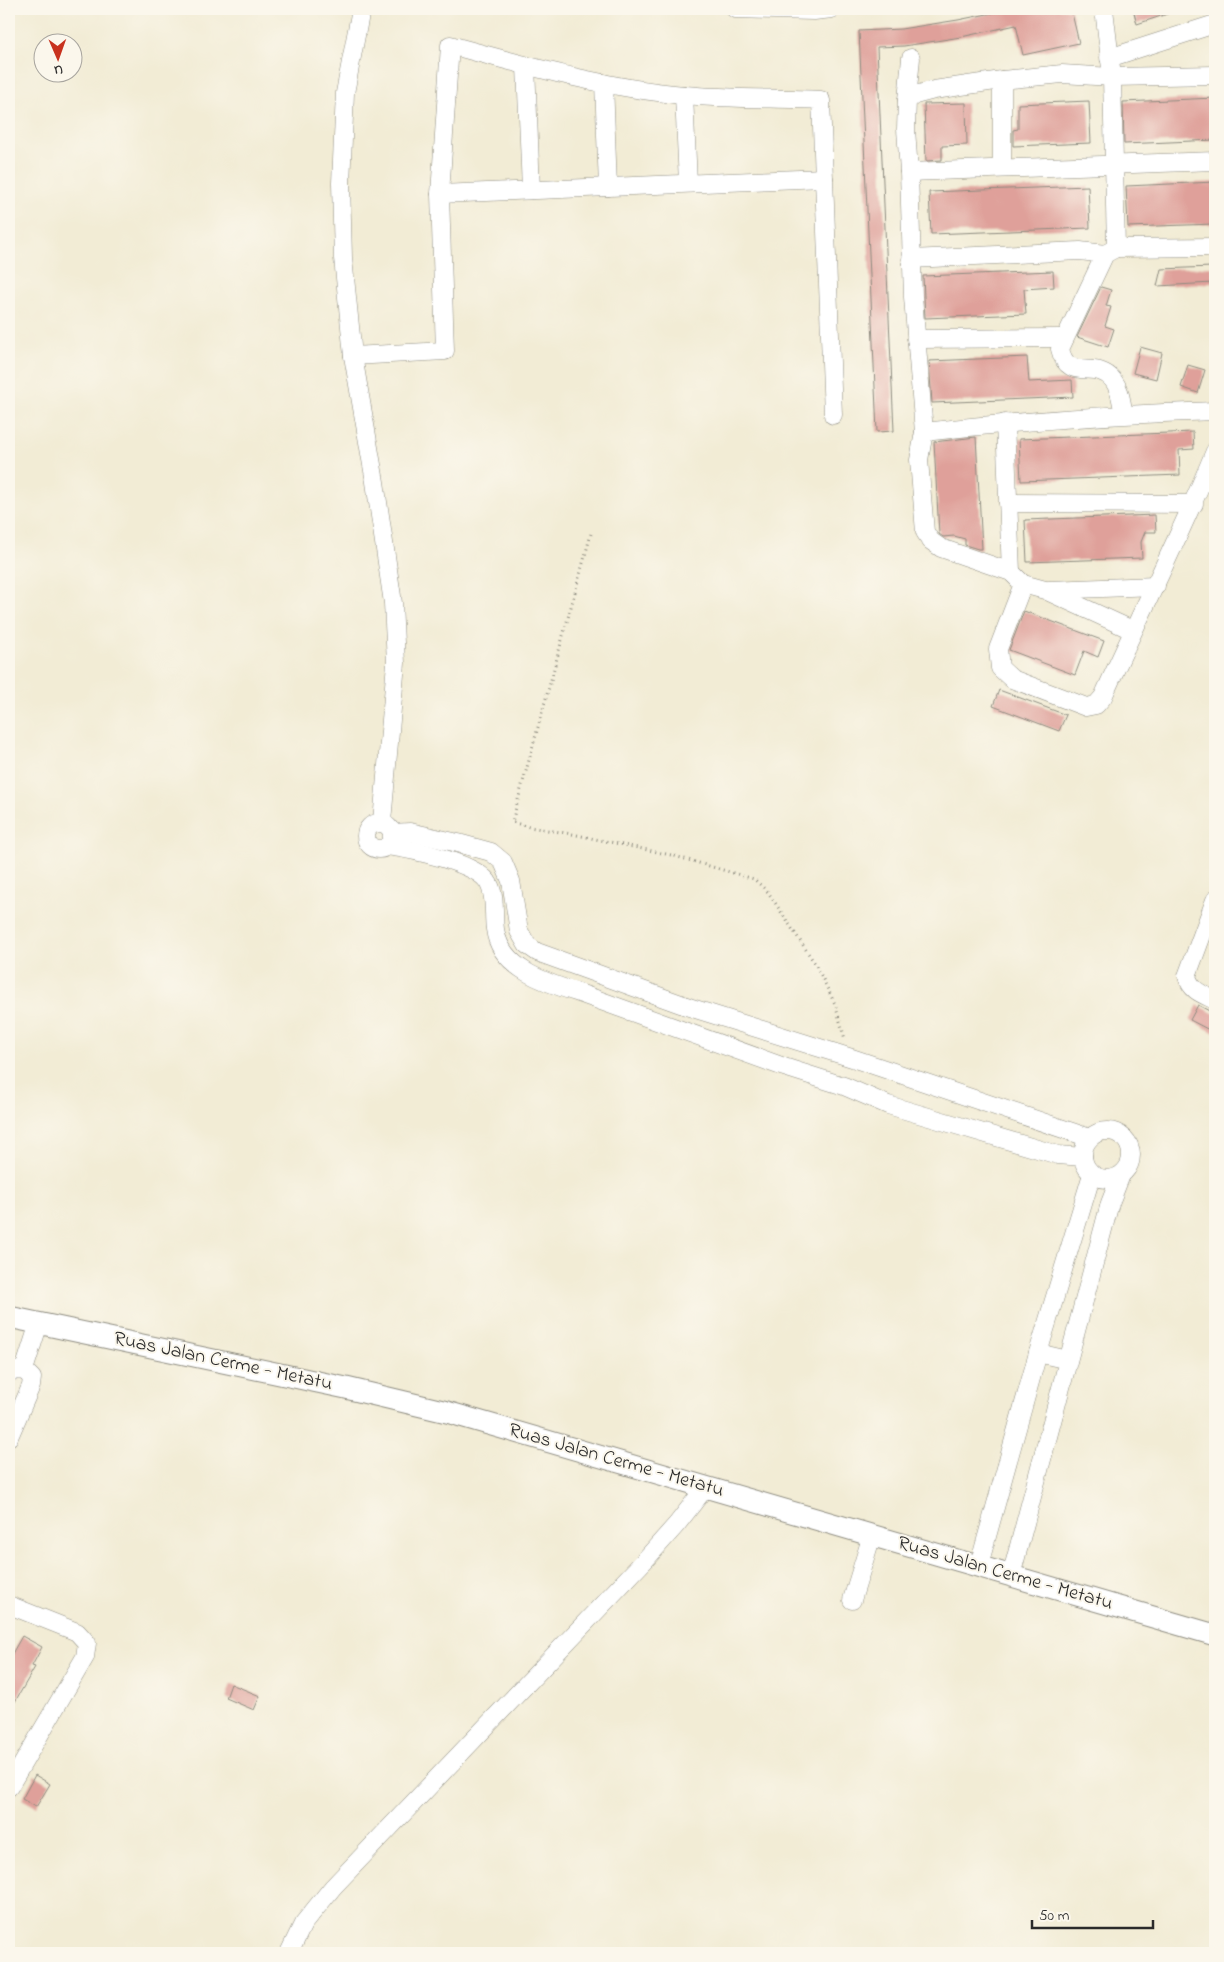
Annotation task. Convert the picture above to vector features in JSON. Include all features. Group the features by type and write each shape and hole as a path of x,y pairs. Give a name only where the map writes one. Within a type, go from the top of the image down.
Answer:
{"main road":[{"name":"Ruas Jalan Cerme - Metatu","path":"9,1317 346,1388 447,1412 1215,1635"}],"street":[{"path":"361,9 345,93 341,183 342,258 353,356 375,482 392,603 396,663 387,834"},
{"path":"735,9 832,9"},
{"path":"1104,9 1112,77 1110,251 1060,348 1063,360 1071,367 1105,372 1119,389 1124,414"},
{"path":"1109,58 1215,27"},
{"path":"353,356 445,351 440,194 450,44 526,66 604,82 684,95 821,100 833,416"},
{"path":"911,58 906,129 911,259 924,432 919,460 925,532 931,542 941,548 1044,590 1132,630"},
{"path":"526,66 531,190"},
{"path":"907,100 921,93 1002,80 1062,74 1112,77 1215,75"},
{"path":"1002,80 1002,168"},
{"path":"604,82 608,187"},
{"path":"684,95 688,183"},
{"path":"909,172 1215,161"},
{"path":"440,194 824,178"},
{"path":"911,259 1080,250 1110,251 1215,247"},
{"path":"916,339 1064,338"},
{"path":"924,432 1005,423 1124,414 1215,411"},
{"path":"1005,423 1008,503 1016,578 998,649 1000,668 1012,679 1086,707 1096,705 1103,697 1132,630 1156,586 1194,504 1215,451"},
{"path":"1008,503 1194,504"},
{"path":"1044,590 1156,586"},
{"path":"387,834 410,832 491,852 503,862 511,881 519,931 527,945 537,952 689,1007 852,1058 1090,1138"},
{"path":"387,834 404,848 438,857 482,874 490,885 495,932 501,949 512,962 545,982 579,992 784,1067 844,1086 888,1105 1043,1151 1058,1155 1083,1157"},
{"path":"1215,904 1187,976 1190,986 1197,992 1215,1000"},
{"path":"844,1086 852,1058"},
{"path":"1108,1131 1118,1133 1126,1139 1131,1148 1128,1168 1121,1175 1112,1179 1102,1179 1092,1174 1086,1166 1083,1157 1084,1147 1090,1138 1098,1133 1108,1131"},
{"path":"979,1565 1038,1353 1092,1174"},
{"path":"1011,1576 1110,1203 1121,1175"},
{"path":"9,1437 32,1386 32,1378 16,1371 39,1323"},
{"path":"1038,1353 1068,1360"},
{"path":"289,1953 303,1924 333,1887 645,1560 677,1524 705,1488"},
{"path":"852,1600 872,1535"},
{"path":"9,1787 85,1657 87,1643 77,1632 10,1607"}],"path":[{"path":"591,534 512,822 670,855 754,879 768,892 816,965 834,1004 852,1058"}],"building":[{"path":"1012,9 1071,9 1079,43 1023,55 1016,25 961,37 904,46 877,47 894,431 877,432 859,31 901,29"},
{"path":"1133,9 1176,9 1176,11 1137,24"},
{"path":"1215,98 1215,140 1124,144 1123,102"},
{"path":"1089,101 1091,143 1013,146 1013,130 1018,129 1018,104"},
{"path":"966,103 967,145 942,146 942,160 926,161 924,104"},
{"path":"1215,182 1215,224 1128,227 1126,186"},
{"path":"1088,186 1090,228 931,234 929,192"},
{"path":"1212,267 1213,283 1157,286 1161,269"},
{"path":"1053,271 1054,287 1024,289 1026,314 925,318 923,276"},
{"path":"1101,287 1111,290 1106,306 1111,307 1105,326 1114,329 1108,347 1077,337"},
{"path":"1140,347 1162,353 1156,379 1133,373"},
{"path":"1027,357 1029,382 1072,380 1073,397 932,403 929,361"},
{"path":"1188,365 1205,370 1198,393 1181,387"},
{"path":"1193,432 1194,449 1179,450 1180,475 1021,481 1019,439"},
{"path":"976,437 982,549 965,545 965,539 954,536 943,537 939,534 934,442"},
{"path":"1155,515 1156,532 1145,532 1141,542 1142,558 1027,562 1025,520"},
{"path":"1024,611 1104,641 1098,657 1084,651 1075,675 1009,650"},
{"path":"999,690 1066,715 1059,731 993,706"},
{"path":"1198,1005 1215,1014 1215,1033 1190,1020"},
{"path":"22,1636 42,1647 32,1666 35,1667 9,1712 9,1659"},
{"path":"231,1684 260,1696 254,1710 226,1698"},
{"path":"35,1775 50,1784 36,1807 22,1799"}]}
